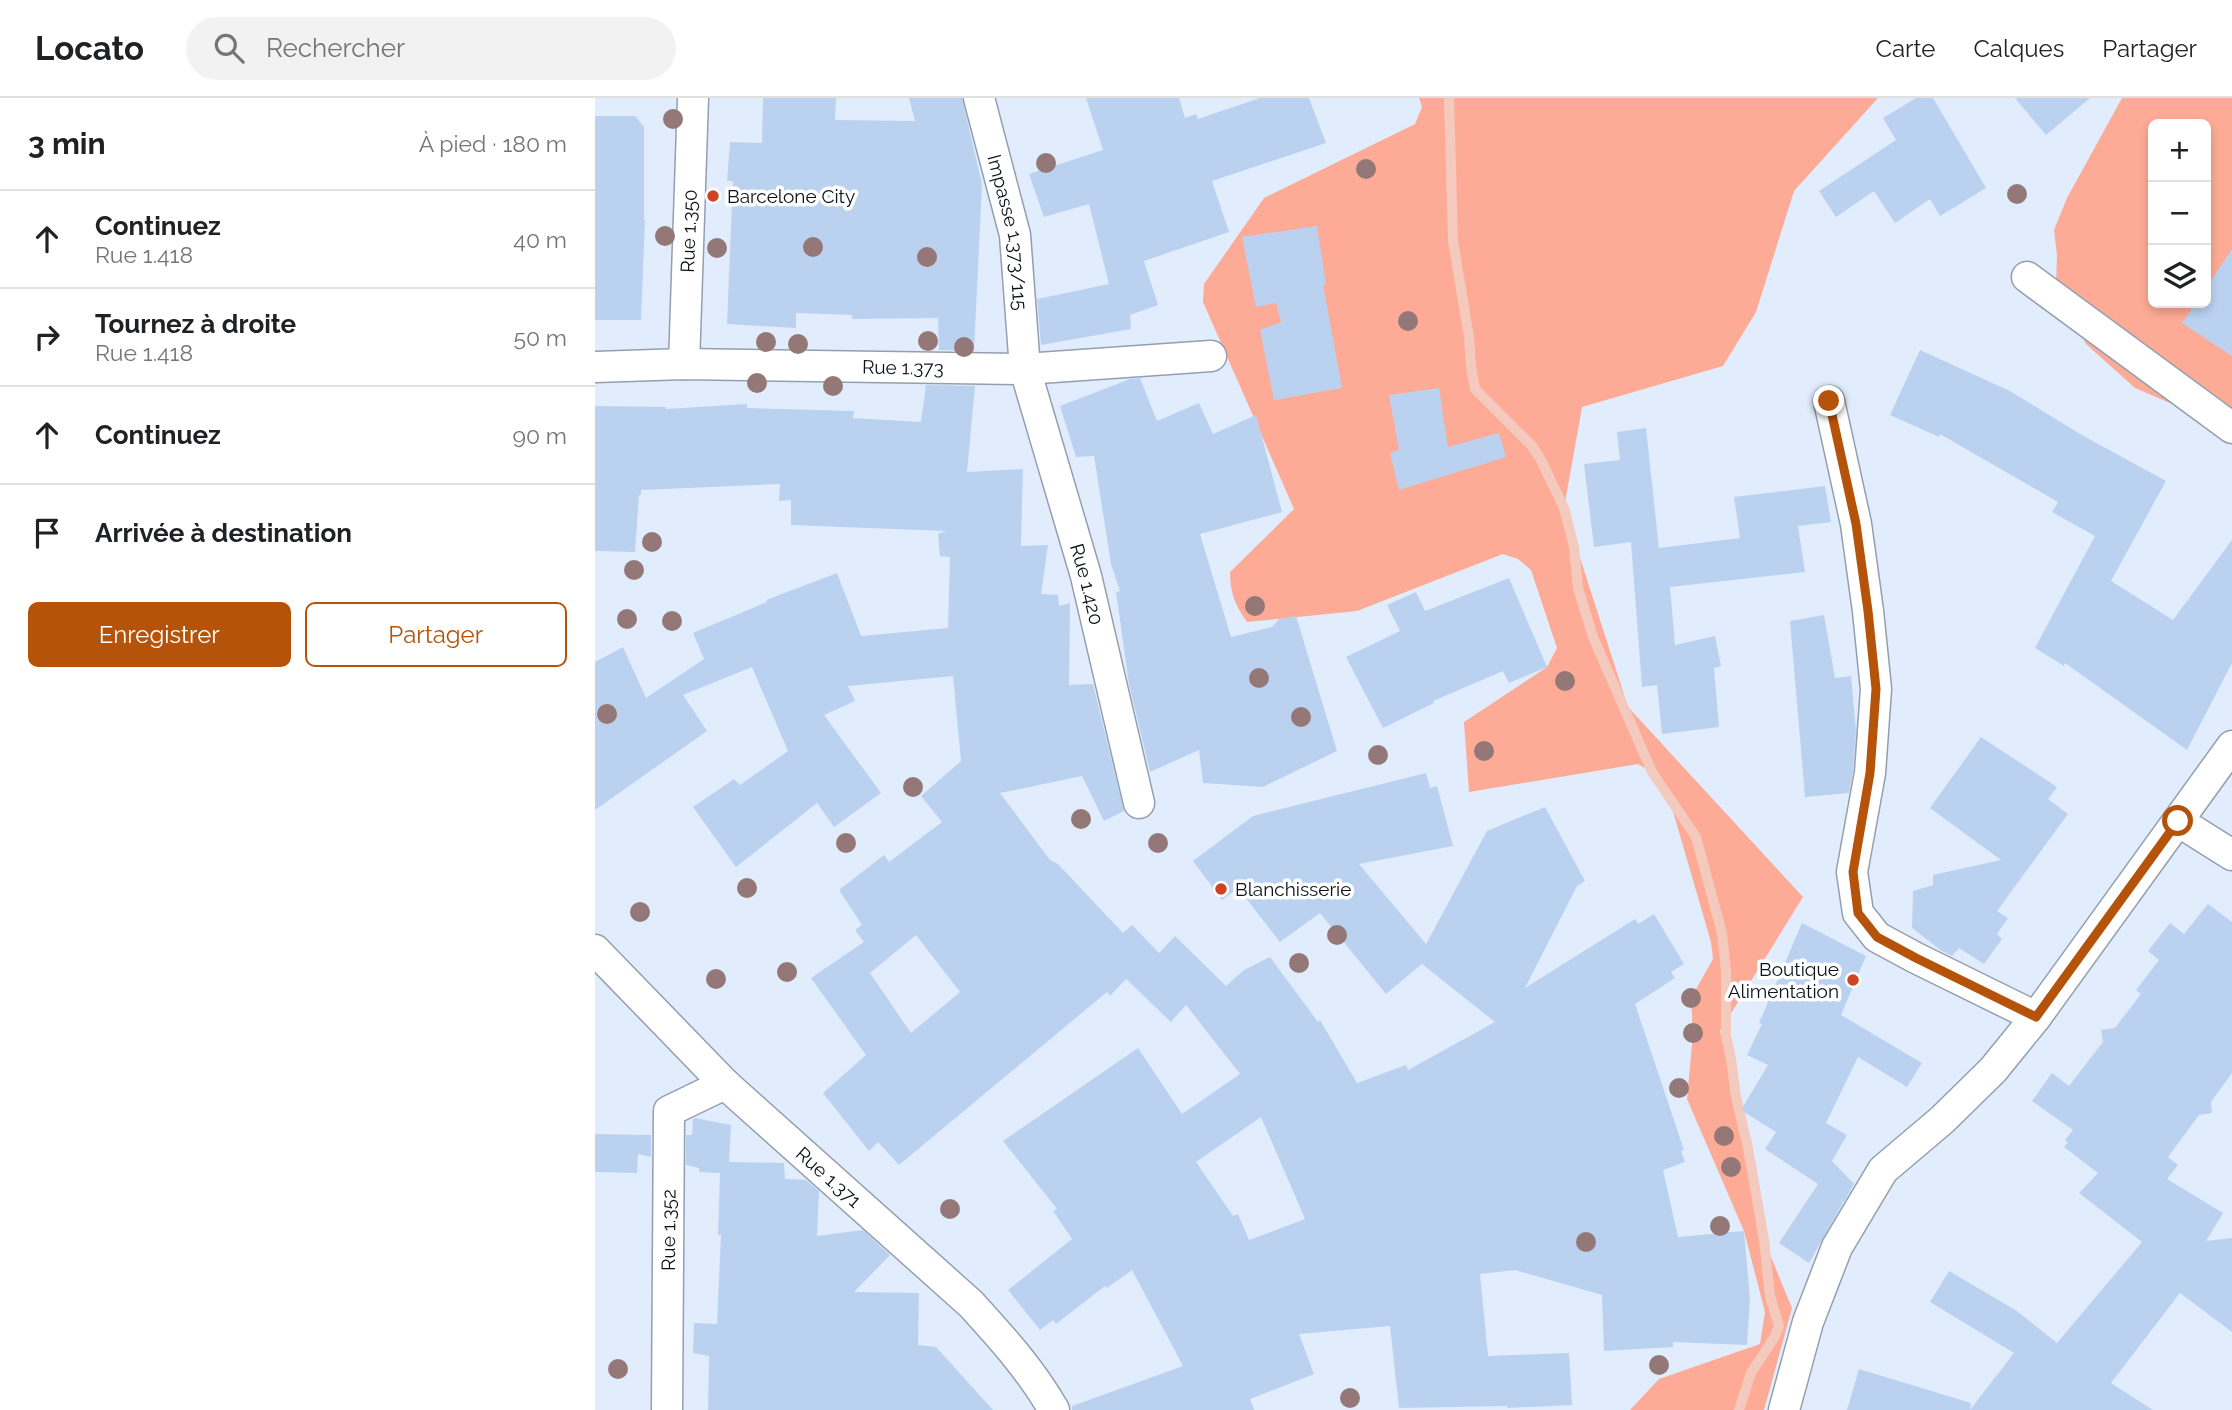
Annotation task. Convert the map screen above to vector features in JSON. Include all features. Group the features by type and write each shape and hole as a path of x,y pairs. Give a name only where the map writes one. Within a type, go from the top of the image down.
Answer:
{"street":[{"name":"Rue 1.350","path":"684,364 693,98"},
{"name":"Impasse 1.373/115","path":"979,98 1015,235 1025,369"},
{"path":"2028,277 2232,428"},
{"name":"Rue 1.373","path":"595,367 684,364 1025,369 1211,356"},
{"name":"Rue 1.420","path":"1025,369 1086,576 1139,803"},
{"path":"1829,401 1856,524 1876,689 1870,773 1853,872 1858,913 1877,937 2036,1017"},
{"path":"1784,1410 1808,1322 1837,1248 1883,1170 1942,1120 1993,1070 2036,1017 2232,746"},
{"path":"2178,821 2232,855"},
{"name":"Rue 1.371","path":"595,950 725,1084 971,1304 1023,1362 1054,1410"},
{"name":"Rue 1.352","path":"667,1410 669,1111 725,1084"}],"shaded area":[{"path":"1419,98 1878,98 1794,191 1756,312 1723,366 1582,407 1564,508 1628,707 1803,897 1720,1031 1741,1110 1764,1240 1792,1308 1764,1410 1630,1410 1659,1379 1760,1344 1765,1312 1744,1231 1687,1099 1693,1033 1691,998 1713,959 1711,942 1665,784 1638,764 1469,792 1464,722 1547,667 1557,648 1531,570 1518,559 1503,554 1357,611 1247,622 1232,593 1230,572 1294,509 1203,302 1204,284 1264,198 1415,124 1422,107"},
{"path":"2122,98 2232,98 2232,430 2135,388 2086,344 2056,287 2057,255 2054,230 2067,198"}],"building":[{"path":"763,98 836,98 835,120 915,121 909,98 962,98 982,184 974,351 939,350 938,318 852,319 852,315 796,313 796,328 727,324 733,181 727,181 730,142 762,143"},
{"path":"1086,98 1179,98 1185,118 1196,114 1198,119 1260,98 1309,98 1326,143 1212,181 1229,232 1144,261 1158,305 1130,315 1131,329 1041,345 1037,299 1109,284 1089,204 1044,217 1029,174 1103,150"},
{"path":"1916,98 1933,98 1986,188 1940,216 1930,199 1895,223 1874,191 1836,217 1819,191 1896,140 1883,118"},
{"path":"2015,98 2090,98 2046,135"},
{"path":"595,116 635,116 644,127 645,220 641,320 595,320"},
{"path":"1317,226 1326,284 1323,285 1342,388 1274,400 1260,330 1281,322 1276,303 1256,307 1242,237"},
{"path":"2232,249 2232,356 2182,323 2192,308 2211,308 2211,280"},
{"path":"1920,350 2010,391 2080,434 2166,481 2111,581 2173,620 2232,540 2232,663 2187,750 2065,663 2064,666 2035,648 2095,536 2052,512 2058,502 1940,434 1939,437 1890,415"},
{"path":"1140,378 1157,421 1199,403 1213,434 1256,415 1282,512 1200,534 1231,637 1272,627 1279,619 1296,616 1337,751 1263,787 1203,783 1199,750 1150,772 1129,684 1116,592 1120,591 1111,564 1094,456 1076,457 1060,406 1130,379"},
{"path":"926,385 975,386 967,472 1023,469 1021,546 1048,545 1041,594 1058,595 1059,606 1070,603 1069,685 1093,684 1124,811 1104,821 1082,776 1000,793 1050,860 1058,864 1123,933 1132,925 1159,953 1175,936 1226,986 1244,970 1270,957 1318,1022 1320,1020 1357,1083 1406,1065 1408,1070 1495,1022 1422,964 1386,994 1320,913 1280,942 1238,888 1222,900 1193,861 1253,816 1426,773 1430,788 1437,786 1453,846 1359,864 1426,944 1487,831 1545,807 1585,881 1577,886 1525,988 1635,919 1638,924 1654,914 1684,964 1671,972 1675,978 1635,1004 1684,1150 1681,1151 1685,1162 1663,1170 1678,1237 1744,1231 1750,1298 1747,1345 1673,1342 1673,1347 1604,1351 1602,1295 1515,1270 1480,1274 1488,1356 1569,1353 1572,1405 1399,1408 1390,1326 1299,1334 1314,1374 1250,1399 1254,1410 1072,1410 1072,1406 1183,1366 1132,1270 1107,1288 1105,1286 1056,1324 1053,1320 1040,1330 1008,1290 1072,1239 1053,1211 1057,1209 1003,1141 1138,1048 1182,1114 1240,1074 1186,1005 1171,1022 1126,979 1110,996 1107,992 899,1165 878,1142 869,1151 823,1093 866,1055 811,978 864,942 855,930 862,925 839,890 884,855 889,862 942,822 921,796 961,761 953,676 848,686 855,701 824,715 881,793 834,827 817,803 736,867 693,807 734,779 740,785 788,751 752,667 683,695 707,731 595,810 595,662 623,647 646,698 704,659 693,633 767,602 766,600 837,573 861,636 948,628 950,557 940,556 938,534 946,531 791,525 791,500 779,501 780,484 641,490 635,552 595,551 595,406 666,409 747,404 747,408 854,411 853,418 921,422","holes":["916,935 960,992 911,1033 870,973","1261,1117 1305,1219 1249,1240 1238,1214 1233,1216 1196,1162"]},
{"path":"1439,388 1448,447 1499,433 1506,457 1399,490 1390,453 1399,450 1389,395"},
{"path":"1646,428 1659,548 1740,538 1734,497 1825,486 1831,522 1798,526 1805,572 1670,587 1675,645 1715,636 1721,666 1714,668 1719,727 1662,734 1657,685 1642,687 1631,542 1594,547 1584,464 1620,460 1617,432"},
{"path":"1509,578 1547,667 1509,683 1503,671 1433,701 1434,703 1383,728 1346,657 1400,631 1387,605 1416,592 1425,611"},
{"path":"1824,615 1835,678 1851,676 1856,730 1853,771 1849,793 1805,797 1790,621"},
{"path":"1981,737 2057,787 2048,799 2068,814 1997,911 2008,918 1997,934 2002,939 1984,964 1959,948 1952,956 1942,951 1912,928 1913,891 1933,885 1933,875 2001,860 1930,808"},
{"path":"2208,904 2232,922 2232,1073 2211,1102 2212,1113 2199,1115 2168,1157 2178,1165 2167,1179 2223,1213 2206,1241 2232,1238 2232,1332 2180,1293 2111,1383 2153,1410 1970,1410 2014,1353 1930,1302 1949,1271 2017,1311 2057,1343 2142,1242 2079,1193 2098,1173 2064,1147 2068,1142 2065,1140 2073,1130 2032,1101 2052,1073 2069,1086 2103,1042 2101,1030 2115,1028 2141,994 2136,990 2159,960 2148,951 2170,923 2184,934"},
{"path":"1802,923 1866,956 1841,1015 1922,1063 1907,1087 1858,1057 1826,1123 1847,1135 1832,1161 1854,1184 1844,1202 1840,1201 1843,1203 1809,1263 1779,1243 1818,1184 1765,1149 1776,1132 1741,1110 1768,1065 1747,1055"},
{"path":"695,1118 731,1125 729,1162 784,1163 785,1179 806,1180 819,1191 817,1236 863,1230 890,1255 854,1292 919,1293 918,1345 936,1347 993,1410 708,1410 709,1356 693,1353 694,1323 717,1324 721,1235 718,1235 720,1173 699,1172 699,1168 686,1165 686,1135 692,1135"},
{"path":"595,1134 651,1135 651,1157 638,1154 637,1173 595,1172"},
{"path":"1859,1369 1971,1403 1970,1410 1847,1410"}],"waterway":[{"path":"1449,98 1453,241 1475,389 1532,446 1564,508 1574,547 1578,588 1593,637 1652,772 1696,837 1722,933 1726,971 1726,1036 1764,1240 1770,1296 1779,1326 1751,1373 1739,1410"}],"place":[{"name":"Barcelone City","path":"713,196"},
{"name":"Blanchisserie","path":"1221,889"},
{"name":"Boutique Alimentation","path":"1853,980"}],"route":[{"path":"1829,401 1856,524 1876,689 1870,773 1853,872 1858,913 1877,937 2036,1017 2178,821"}]}
